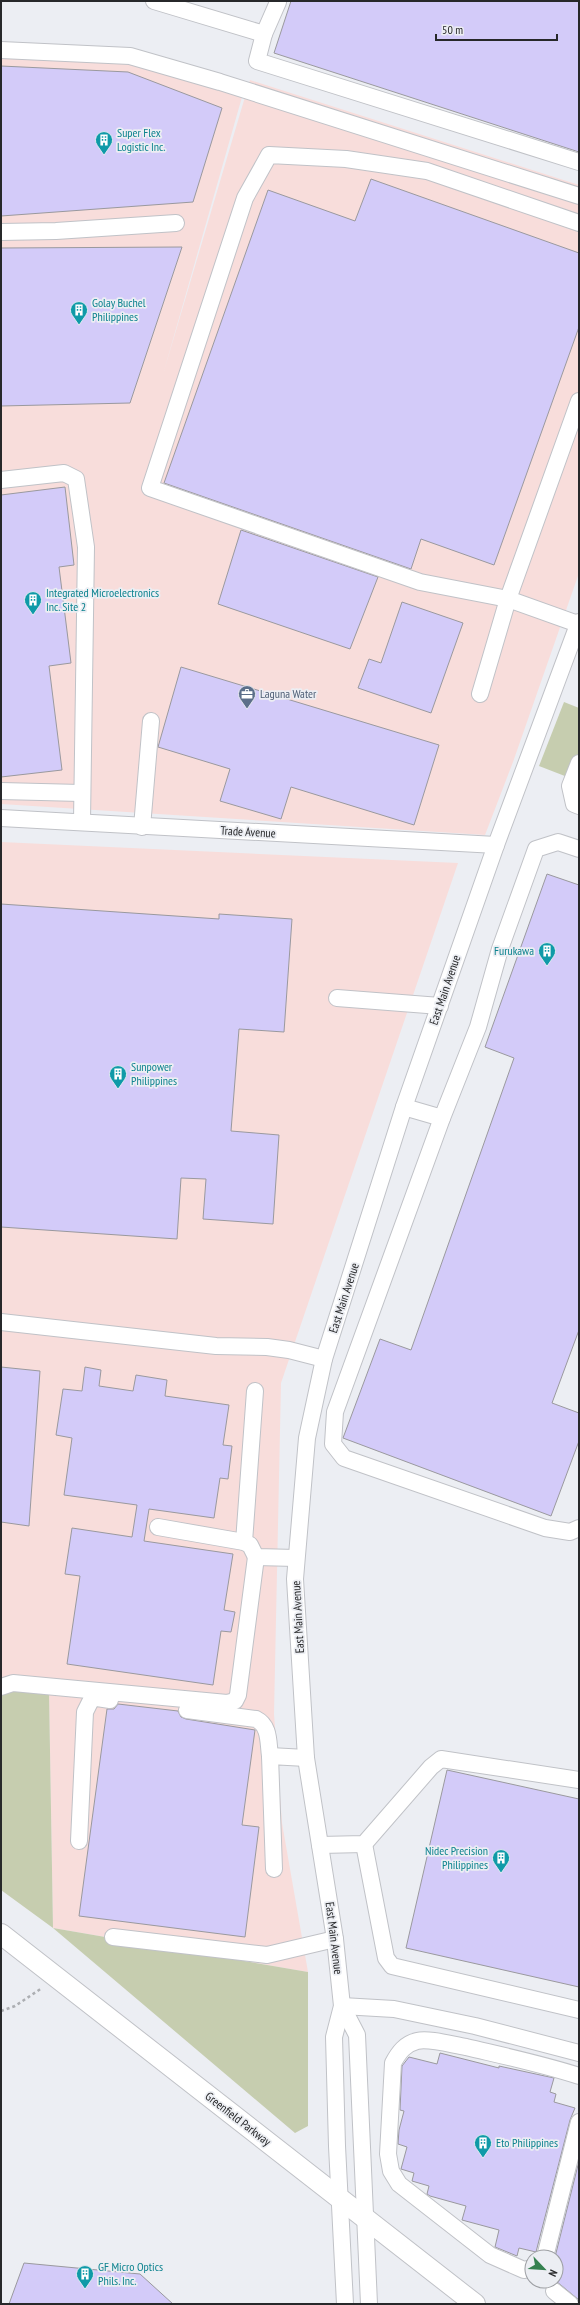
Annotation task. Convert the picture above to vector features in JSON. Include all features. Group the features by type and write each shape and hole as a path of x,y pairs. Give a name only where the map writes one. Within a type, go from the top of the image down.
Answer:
{"main road":[{"name":"Greenfield Parkway","path":"1,1934 475,2304"}],"street":[{"path":"154,1 175,3 264,34"},
{"path":"278,2 264,34 257,61 579,162"},
{"path":"1,50 130,56 220,82 579,196"},
{"path":"579,223 428,171 346,159 269,155 245,198 150,488 420,582 508,599 579,623"},
{"path":"1,232 56,231 176,223"},
{"path":"480,694 508,599 579,401"},
{"path":"1,480 64,473 76,479 86,547 81,793 82,821"},
{"name":"East Main Avenue","path":"344,2304 334,2037 342,2006 335,1939 306,1758 296,1558 308,1438 324,1359 404,1107 496,845 579,623"},
{"path":"142,827 151,721"},
{"path":"579,763 570,786 574,804 579,806"},
{"path":"1,791 81,793"},
{"name":"Trade Avenue","path":"1,818 82,821 142,827 496,845"},
{"path":"579,849 558,842 536,849 500,949 478,1026 442,1118 335,1412 333,1444 344,1458 545,1528 570,1532 579,1528"},
{"path":"337,998 440,1006"},
{"path":"404,1107 442,1118"},
{"path":"1,1322 216,1346 267,1347 288,1350 324,1359"},
{"path":"244,1542 255,1391"},
{"path":"1,1687 13,1683 227,1703 235,1700 238,1695 256,1557 250,1545 244,1542 158,1527"},
{"path":"256,1557 296,1558"},
{"path":"79,1841 85,1712 92,1700 97,1698 256,1719 263,1722 267,1729 270,1756 274,1870"},
{"path":"270,1756 306,1758"},
{"path":"320,1845 364,1844 431,1767 441,1759 579,1780"},
{"path":"364,1844 386,1958 392,1966 579,2010"},
{"path":"112,1937 267,1956 335,1939"},
{"path":"342,2006 394,2009 475,2026 579,2053"},
{"name":"East Main Avenue","path":"342,2006 357,2035 369,2304"},
{"path":"524,2270 490,2255 399,2184 391,2171 388,2154 393,2063 400,2051 408,2044 419,2040 448,2044 529,2061 579,2076"},
{"path":"548,2249 579,2122"},
{"path":"554,2291 570,2304"}],"path":[{"path":"1,2010 15,2006 59,1978"}],"shaded area":[{"path":"1,54 130,56 242,97 164,371 250,80 579,185 579,573 513,762 485,835 1,804"},
{"path":"1,842 458,863 281,1383 274,1714 282,1823 308,1972 53,1928 49,1691 1,1683"}],"green space":[{"path":"564,702 579,708 579,755 570,778 539,766"},
{"path":"1,1683 49,1691 53,1928 1,1890"},
{"path":"53,1928 308,1972 308,2126 295,2133"}],"building":[{"path":"291,1 579,1 579,152 274,53"},
{"name":"Super Flex Logistic Inc.","path":"1,66 128,72 222,108 193,202 1,216"},
{"path":"371,179 579,253 579,327 494,565 421,539 411,569 164,483 268,190 355,221"},
{"name":"Golay Buchel Philippines","path":"182,247 130,403 1,406 1,248"},
{"name":"Integrated Microelectronics Inc. Site 2","path":"65,487 74,565 59,567 71,663 49,666 62,770 1,777 1,495"},
{"path":"241,530 378,577 350,649 218,604"},
{"path":"402,602 463,623 431,713 358,688 369,659 381,663"},
{"path":"181,667 439,745 414,825 291,787 281,819 220,801 230,769 158,747"},
{"path":"547,874 579,885 579,1330 552,1403 579,1413 579,1441 551,1516 343,1438 380,1339 411,1350 514,1058 485,1047"},
{"name":"Sunpower Philippines","path":"1,904 219,919 219,914 292,919 284,1032 239,1029 231,1131 279,1135 273,1224 203,1219 206,1179 181,1178 177,1239 1,1227"},
{"path":"1,1367 40,1371 29,1526 1,1522"},
{"path":"85,1367 101,1370 99,1386 133,1391 136,1375 167,1380 165,1396 229,1405 223,1445 232,1446 228,1479 220,1478 214,1518 149,1509 144,1541 233,1554 224,1610 235,1612 231,1632 221,1631 213,1685 67,1664 80,1576 65,1574 72,1528 132,1537 137,1505 64,1495 72,1438 56,1435 63,1389 82,1391"},
{"path":"118,1704 178,1711 181,1717 186,1719 255,1730 242,1825 259,1827 245,1937 79,1916 107,1709 114,1709"},
{"name":"Nidec Precision Philippines","path":"447,1770 579,1799 579,1987 406,1948"},
{"name":"Eto Philippines","path":"440,2053 499,2068 499,2066 554,2078 550,2092 556,2094 554,2102 575,2108 570,2120 537,2249 519,2248 517,2256 495,2247 499,2230 462,2220 466,2206 430,2196 427,2194 429,2186 412,2181 414,2173 401,2169 407,2147 398,2144 399,2130 404,2111 400,2110 402,2066 409,2057 437,2064"},
{"path":"579,2161 579,2300 564,2288 564,2249 557,2249"},
{"name":"GF Micro Optics Phils. Inc.","path":"24,2263 140,2274 173,2304 9,2304"}],"place":[{"name":"Super Flex Logistic Inc.","path":"104,155"},
{"name":"Golay Buchel Philippines","path":"79,325"},
{"name":"Integrated Microelectronics Inc. Site 2","path":"33,615"},
{"name":"Laguna Water","path":"247,709"},
{"name":"Furukawa","path":"547,966"},
{"name":"Sunpower Philippines","path":"118,1089"},
{"name":"Nidec Precision Philippines","path":"501,1873"},
{"name":"Eto Philippines","path":"483,2158"},
{"name":"GF Micro Optics Phils. Inc.","path":"85,2289"}]}
